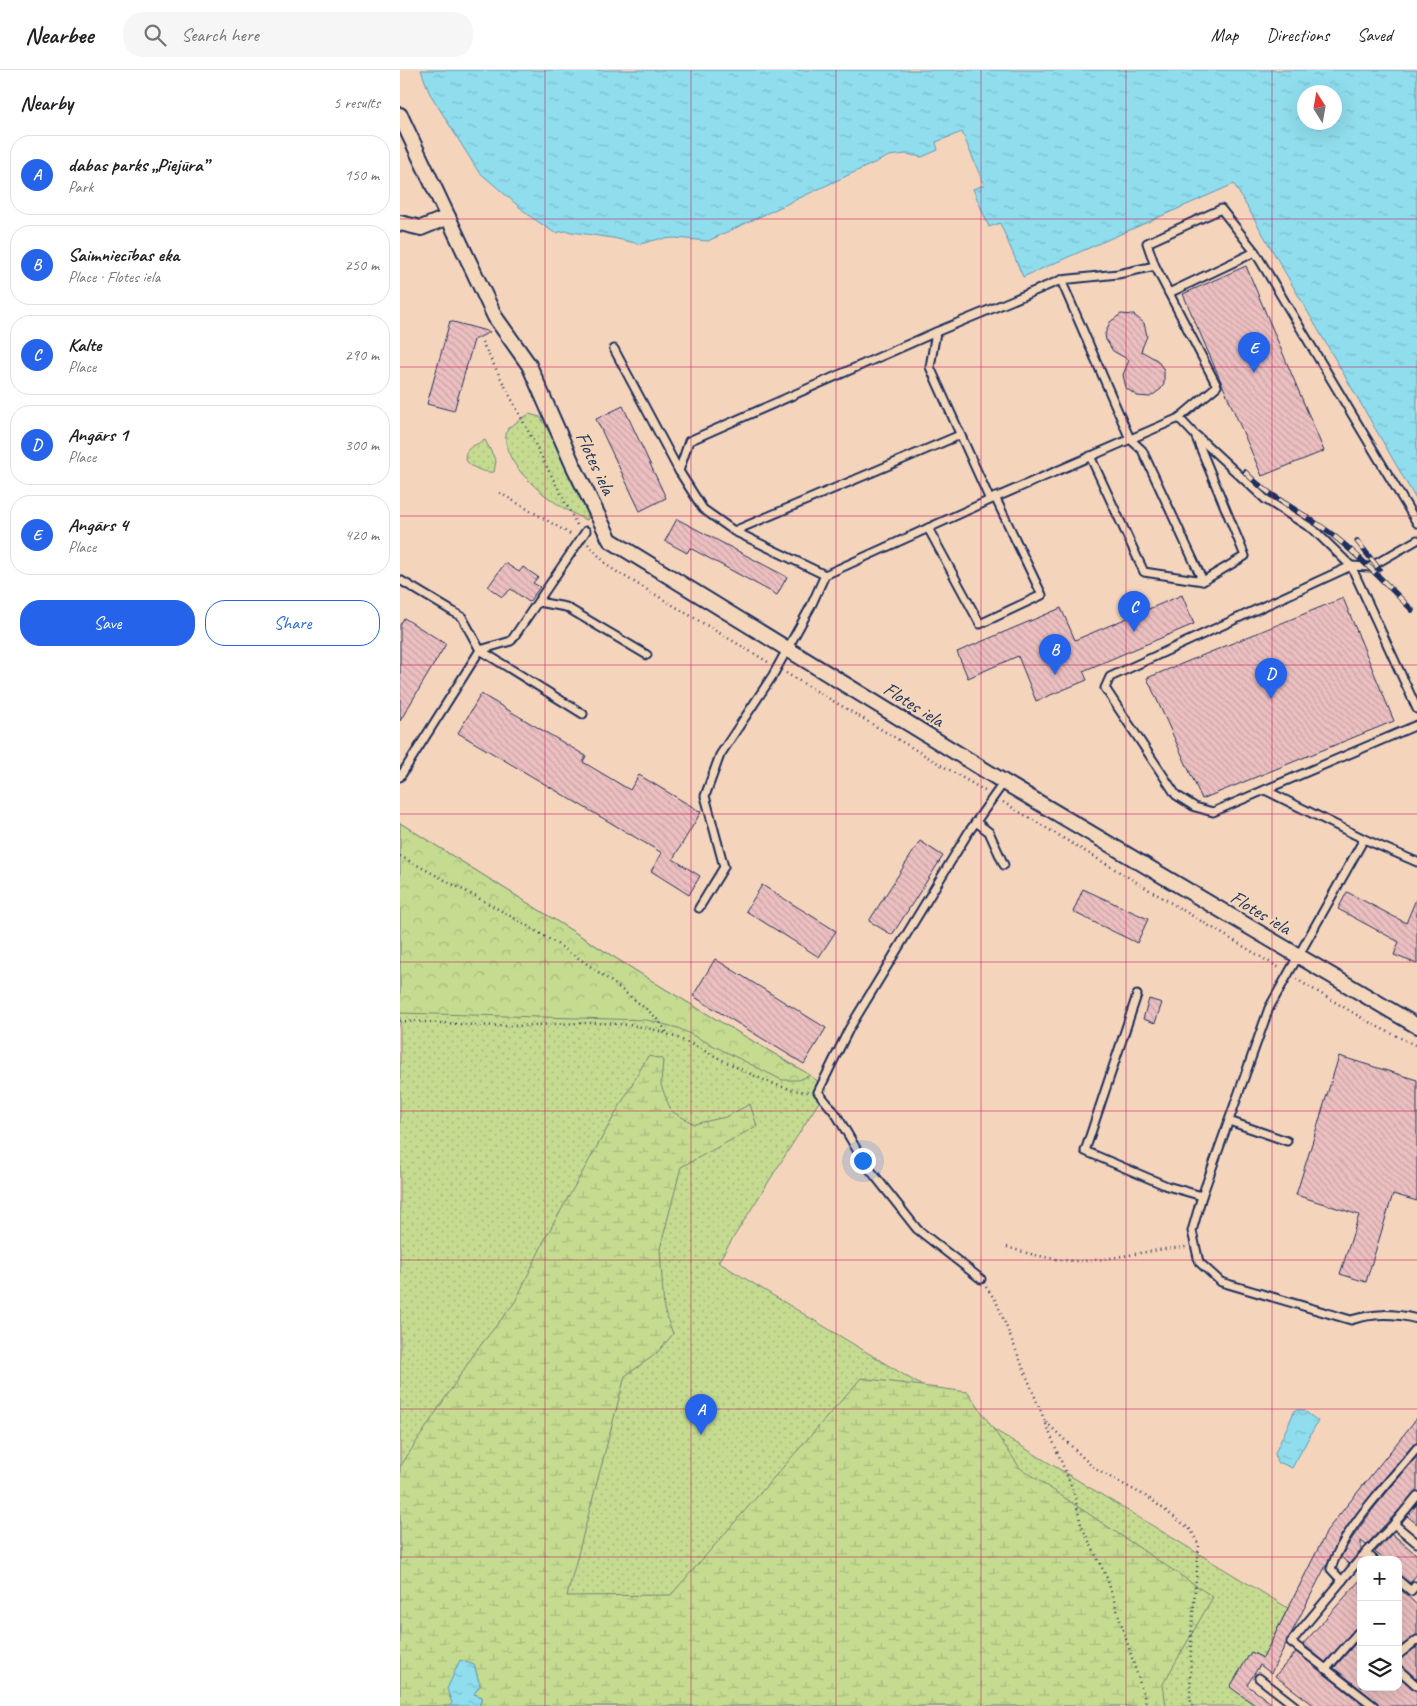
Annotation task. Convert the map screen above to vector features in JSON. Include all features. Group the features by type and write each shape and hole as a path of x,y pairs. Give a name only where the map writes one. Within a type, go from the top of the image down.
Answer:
{"street":[{"name":"Flotes iela","path":"400,115 494,317 529,365 573,465 610,540 1004,782 1297,957 1417,1026"},
{"path":"400,224 421,228 448,217"}],"lane":[{"path":"699,908 724,867 705,796 720,755 776,667 785,648 811,606 825,575 992,499 1179,418 1217,386 1155,266 1147,243 1221,209 1255,252 1417,523"},
{"path":"1169,293 1255,252"},
{"path":"679,471 689,441 936,332 1061,280 1118,274 1155,266"},
{"path":"1061,280 1130,439 1142,450 1202,581"},
{"path":"928,528 980,624 1042,595 960,435 930,367 936,332"},
{"path":"614,349 679,471 703,509 734,531 825,575"},
{"path":"1179,418 1265,499 1314,530 1351,566 1417,709"},
{"path":"734,531 960,435"},
{"path":"1090,456 1144,572 1202,581 1245,556 1195,435"},
{"path":"400,776 480,650 511,641 586,531"},
{"path":"1417,540 1370,567 1351,566 1110,676 1105,688 1176,795 1195,807 1213,812 1417,725"},
{"path":"400,580 462,617 480,650 583,714"},
{"path":"538,602 566,607 647,655"},
{"path":"981,1279 917,1229 864,1162 836,1114 818,1092 849,1029 976,822 1004,782"},
{"path":"1265,790 1364,839 1417,862"},
{"path":"976,822 989,832 1004,865"},
{"path":"1364,839 1269,1008 1202,1196 1192,1231 1199,1262 1221,1282 1351,1320 1371,1314 1399,1314 1417,1319"},
{"path":"1137,995 1085,1151 1168,1186 1202,1196"},
{"path":"1228,1121 1287,1141"},
{"path":"1342,1581 1331,1569 1336,1554 1348,1534 1417,1448"},
{"path":"1374,1706 1291,1642 1417,1496"},
{"path":"1394,1524 1417,1543"},
{"path":"1366,1553 1369,1556"},
{"path":"1402,1583 1411,1591 1415,1586"},
{"path":"1326,1669 1357,1634"},
{"path":"1402,1651 1417,1640"},
{"path":"1402,1673 1417,1686"},
{"path":"1258,1678 1295,1706"}],"path":[{"path":"482,342 519,409 577,525"},
{"path":"500,493 581,540 609,567 1374,1025 1417,1046"},
{"path":"400,856 512,916 591,964 655,1017 667,1033"},
{"path":"400,1022 486,1026 607,1024 642,1026 667,1033 780,1086 793,1090 818,1092"},
{"path":"1006,1247 1048,1257 1079,1261 1123,1257 1148,1250 1195,1246"},
{"path":"981,1279 996,1301 1074,1493 1081,1525 1107,1578 1147,1706"},
{"path":"1045,1421 1095,1469 1149,1498 1191,1530 1195,1537 1199,1545 1191,1636 1190,1698 1192,1706"}],"green space":[{"path":"529,414 540,417 545,424 591,513 587,520 560,506 545,495 519,470 510,456 506,442 508,428"},
{"path":"485,440 496,461 494,472 479,470 466,460 465,456 468,449"},
{"path":"400,823 665,989 810,1075 827,1089 718,1262 1288,1608 1263,1658 1251,1652 1231,1686 1256,1706 400,1706"},
{"path":"400,823 665,989 810,1075 799,1080 782,1080 678,1028 647,1020 400,1013"},
{"path":"648,1056 663,1059 661,1085 671,1111 694,1124 726,1117 750,1104 757,1126 681,1167 660,1249 664,1309 673,1334 656,1354 625,1376 567,1596 671,1595 861,1378 968,1392 1020,1468 1213,1597 1163,1684 1166,1706 479,1706 482,1697 474,1694 480,1685 474,1665 449,1696 453,1703 449,1706 400,1706 400,1467 476,1351 515,1302 547,1235"}],"water":[{"path":"421,70 1417,70 1417,501 1234,184 1023,277 1000,223 989,227 973,189 984,185 962,132 936,142 938,150 922,157 906,154 889,156 708,241 676,238 659,239 640,244 565,231 555,233 531,217 478,171 429,92"},
{"path":"1295,1410 1303,1410 1318,1421 1292,1468 1277,1463 1275,1453"},
{"path":"460,1660 474,1665 480,1685 474,1694 482,1697 479,1706 449,1706 452,1703 447,1689"}],"building":[{"path":"1246,266 1324,451 1262,476 1183,294"},
{"path":"1121,314 1134,315 1144,323 1147,336 1141,351 1157,360 1164,370 1164,384 1161,389 1150,397 1137,396 1126,388 1123,375 1129,360 1113,351 1106,340 1105,334 1110,322"},
{"path":"450,321 490,332 474,340 454,411 427,404"},
{"path":"623,406 666,498 640,511 596,419"},
{"path":"677,519 787,577 777,595 690,548 687,553 665,541"},
{"path":"505,563 519,572 523,567 538,577 533,583 540,587 529,602 511,589 502,597 488,587"},
{"path":"1182,595 1194,624 1083,671 1087,680 1036,701 1018,656 968,678 957,652 1061,608 1075,640"},
{"path":"1343,598 1394,721 1202,799 1147,678"},
{"path":"404,618 446,644 400,721 400,625"},
{"path":"481,694 586,756 583,762 630,790 639,775 701,812 673,859 700,876 689,895 651,871 662,853 458,733"},
{"path":"920,841 943,856 892,935 869,921"},
{"path":"762,885 836,931 819,957 746,911"},
{"path":"1083,889 1148,919 1137,943 1073,912"},
{"path":"1347,892 1406,923 1417,897 1417,964 1394,955 1399,942 1338,909"},
{"path":"715,959 826,1028 804,1064 693,996"},
{"path":"1149,999 1162,1003 1155,1023 1143,1019"},
{"path":"1339,1056 1417,1080 1417,1201 1393,1194 1366,1282 1340,1274 1359,1215 1296,1195"},
{"path":"1417,1418 1417,1443 1413,1445 1377,1487 1342,1534 1271,1673 1260,1665 1247,1685 1275,1706 1256,1706 1230,1687 1251,1652 1263,1658 1328,1529"},
{"path":"1417,1456 1417,1491 1366,1545 1361,1541 1361,1551 1349,1564 1341,1557 1351,1540 1373,1509"},
{"path":"1417,1504 1417,1524 1407,1516"},
{"path":"1392,1534 1417,1555 1417,1574 1410,1583 1402,1578 1402,1556 1380,1556 1375,1552"},
{"path":"1357,1583 1357,1628 1325,1662 1303,1644"},
{"path":"1402,1591 1417,1605 1417,1635 1402,1645"},
{"path":"1357,1642 1357,1686 1334,1668"},
{"path":"1417,1647 1417,1679 1402,1667 1402,1657"},
{"path":"1296,1652 1365,1706 1315,1706 1275,1676"},
{"path":"1402,1679 1417,1691 1417,1706 1379,1706 1377,1702 1363,1691 1402,1691"}],"railway":[{"path":"1245,472 1255,482 1345,545 1412,610"},
{"path":"1357,541 1379,569"}],"place":[{"name":"Angārs 4","path":"1254,373"},
{"name":"Kalte","path":"1134,632"},
{"name":"Saimniecības eka","path":"1055,675"},
{"name":"Angārs 1","path":"1271,699"},
{"name":"dabas parks „Piejūra”","path":"701,1435"}]}
